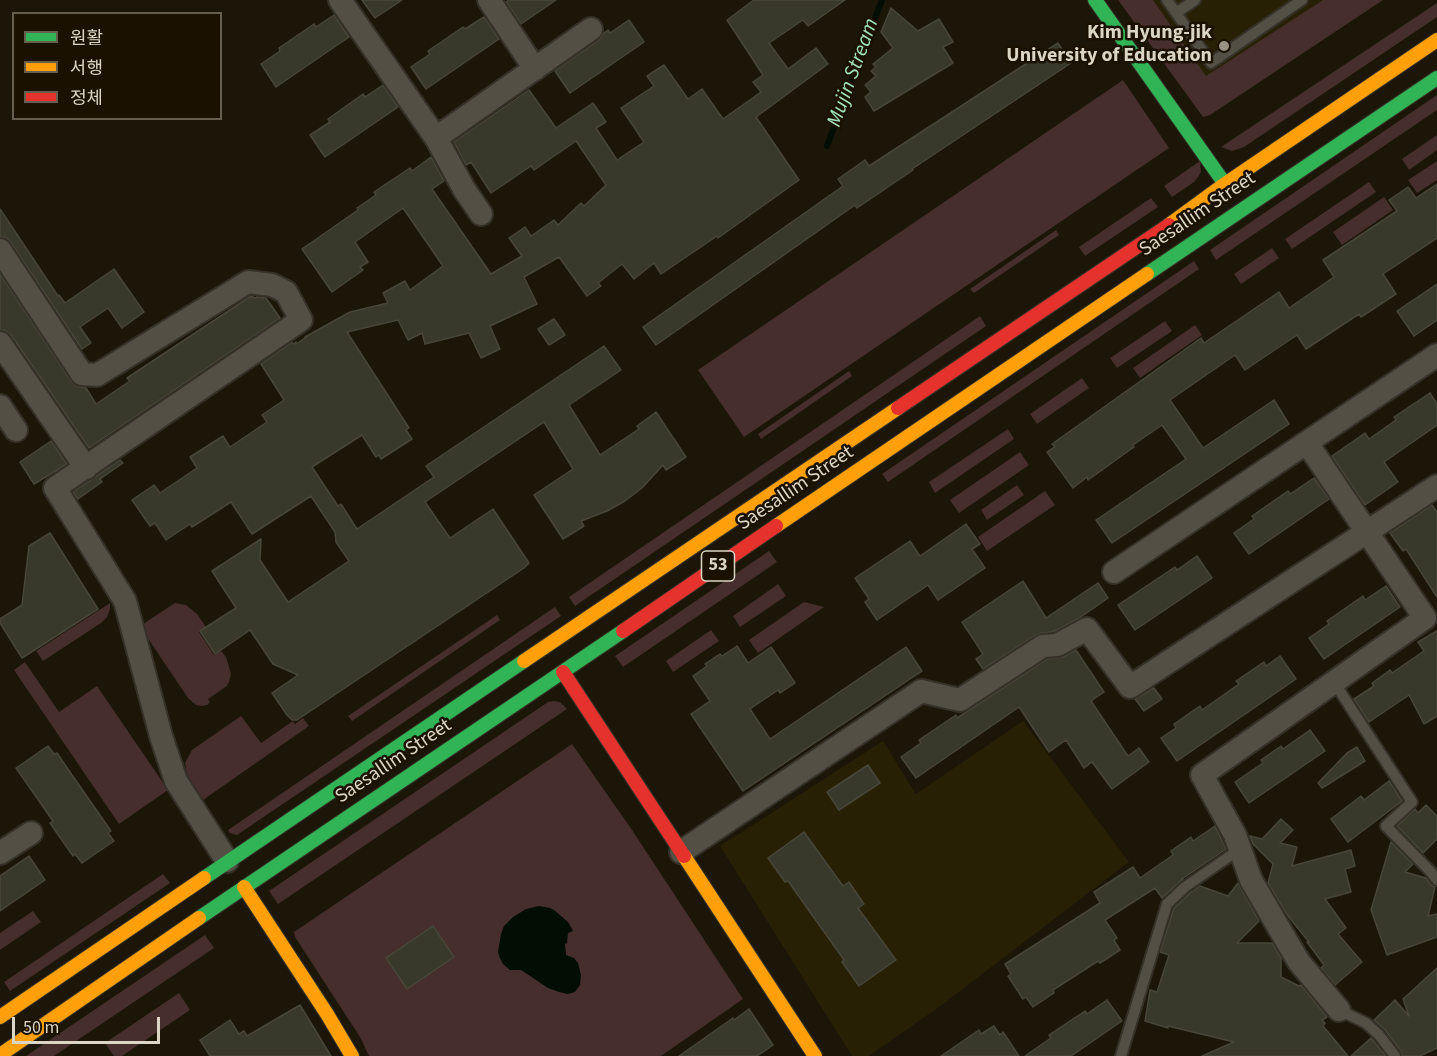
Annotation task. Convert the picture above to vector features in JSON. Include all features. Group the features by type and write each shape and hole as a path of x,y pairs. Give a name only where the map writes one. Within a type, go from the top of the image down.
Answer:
{"main road":[{"path":"1095,0 1225,184"},
{"name":"Saesallim Street","path":"0,1017 1437,40"},
{"name":"Saesallim Street","path":"0,1055 1437,78"},
{"path":"563,672 811,1054"},
{"path":"244,887 352,1056"}],"street":[{"path":"340,0 436,138 464,189 481,214"},
{"path":"489,0 535,69"},
{"path":"436,138 591,29"},
{"path":"0,250 82,374 97,375 248,282 272,285 285,292 301,320 55,488 125,601 161,736 176,781 227,861"},
{"path":"0,343 86,468"},
{"path":"1114,572 1437,355"},
{"path":"0,406 16,430"},
{"path":"1307,443 1367,532 1431,617 1202,775 1235,835 1251,880 1282,935 1299,962 1339,1010"},
{"path":"681,852 921,692 960,700 1043,646 1057,645 1087,629 1130,687 1437,486"},
{"path":"0,853 31,834"}],"lane":[{"path":"1167,0 1211,63 1302,0"},
{"path":"1176,13 1195,0"},
{"path":"1334,682 1412,802 1386,826 1437,880"},
{"path":"1120,1056 1167,904 1185,887 1240,849"},
{"path":"1339,1010 1366,1023 1379,1035 1395,1056"}],"shaded area":[{"path":"1118,0 1153,0 1206,76 1323,0 1383,0 1210,115 1203,117"},
{"name":"Kim Hyung-jik University of Education","path":"1142,0 1345,0 1206,92"},
{"path":"1437,3 1437,17 1244,147 1232,151 1221,147"},
{"path":"1123,80 1169,148 744,437 698,370"},
{"path":"1437,95 1437,110 1216,260 1210,250"},
{"path":"1437,135 1437,150 1409,170 1402,159"},
{"path":"1200,161 1201,172 1198,177 1172,197 1164,186"},
{"path":"1437,161 1437,180 1417,193 1408,180"},
{"path":"1369,182 1376,192 1292,249 1285,239"},
{"path":"1384,197 1393,210 1342,245 1333,232"},
{"path":"1151,198 1158,207 1085,256 1079,247"},
{"path":"1056,230 1059,235 974,293 970,289"},
{"path":"1272,248 1279,258 1241,284 1234,274"},
{"path":"1194,261 1199,269 888,482 882,474"},
{"path":"980,316 986,326 575,606 569,597"},
{"path":"1165,321 1172,331 1117,368 1110,358"},
{"path":"1195,325 1202,335 1140,378 1133,368"},
{"path":"849,371 852,376 761,439 758,434"},
{"path":"1082,378 1089,388 1037,424 1030,414"},
{"path":"1008,429 1014,439 935,493 929,482"},
{"path":"1020,452 1029,465 959,513 950,500"},
{"path":"1017,485 1024,495 987,520 981,510"},
{"path":"1045,491 1055,505 987,551 978,537"},
{"path":"769,551 777,562 623,667 615,656"},
{"path":"778,584 786,596 740,627 733,616"},
{"path":"804,602 824,607 758,653 749,640"},
{"path":"110,603 107,617 101,623 43,661 36,651"},
{"path":"175,603 186,605 197,614 206,627 199,632 214,655 221,651 226,657 231,674 229,682 227,686 208,699 210,702 207,705 196,705 188,698 143,631 142,626 146,622"},
{"path":"555,607 561,616 237,835 230,833 228,830"},
{"path":"497,615 500,620 352,721 348,716"},
{"path":"711,630 719,641 673,672 666,661"},
{"path":"25,662 59,712 97,686 168,790 119,824 14,670"},
{"path":"548,702 560,702 567,709 278,904 269,891"},
{"path":"241,716 261,743 293,721 295,724 303,718 309,726 203,800 188,779 185,763 192,750"},
{"path":"1023,721 1129,862 939,1007 869,1056 852,1056 720,846 883,741 916,794"},
{"path":"572,744 632,830 743,999 661,1056 369,1056 360,1037 295,937 294,932"},
{"path":"163,874 170,883 10,991 4,982"},
{"path":"539,906 554,910 568,922 573,931 568,933 565,944 566,955 574,958 578,963 581,975 580,985 575,992 568,994 559,992 548,988 521,970 510,970 499,956 504,926 526,909"},
{"path":"33,911 41,922 0,950 0,933"},
{"path":"205,935 214,948 54,1056 26,1056"},
{"path":"179,993 190,1010 122,1056 114,1056 105,1043"}],"building":[{"path":"362,0 402,0 375,18"},
{"path":"509,0 556,0 521,24 506,2"},
{"path":"754,0 845,0 808,26 803,20 769,43 788,69 816,48 828,64 756,117 799,180 718,238 717,236 661,274 654,263 634,279 622,264 598,283 601,286 587,296 559,257 524,277 537,304 490,326 500,349 481,358 469,333 425,344 422,333 408,340 398,320 347,332 409,428 406,430 412,439 381,459 379,455 376,457 362,435 312,467 338,506 341,504 357,529 434,477 426,466 604,346 621,370 569,405 600,455 639,429 637,426 656,412 686,457 666,470 663,465 642,488 625,501 581,521 584,526 563,539 534,495 573,469 544,422 425,502 450,538 493,509 529,563 297,720 292,720 272,693 298,675 273,664 250,630 215,654 200,631 236,608 212,571 261,539 260,560 288,602 349,561 336,542 335,532 311,496 252,534 231,502 192,527 190,524 166,540 155,523 150,526 132,500 154,485 160,493 197,468 190,457 223,436 230,447 267,422 262,415 284,400 261,364 292,342 296,344 350,312 388,303 383,293 405,281 410,290 443,266 403,208 355,242 368,262 360,267 363,270 332,292 302,249 358,210 357,208 376,195 374,192 410,168 412,171 431,157 444,181 432,189 491,274 522,256 509,238 525,227 531,236 554,220 558,225 581,203 584,206 606,185 576,141 534,170 531,166 491,193 471,162 466,165 454,142 529,90 556,128 593,103 606,122 596,128 617,160 644,142 621,108 654,86 647,76 664,65 688,99 702,89 723,119 761,92 753,82 763,75 727,20"},
{"path":"891,8 918,31 939,19 953,42 943,47 953,63 874,111 865,97 871,92 865,85 876,76 871,71 876,67 873,64 893,48 881,32"},
{"path":"334,15 349,37 276,87 261,64 280,51 279,48 314,24 316,27"},
{"path":"484,17 499,39 426,89 411,67 430,54 428,51 463,27 465,29"},
{"path":"629,20 644,42 570,93 555,71 599,40 608,30 610,33"},
{"path":"1058,43 1071,63 857,208 855,205 656,345 643,327 843,186 838,179 865,160 869,166"},
{"path":"383,85 398,107 325,157 310,135 330,122 328,119 363,94 365,97"},
{"path":"1437,184 1437,238 1383,274 1396,294 1361,317 1359,314 1306,349 1297,335 1245,370 1235,355 1170,400 1203,448 1274,400 1289,424 1112,543 1096,520 1186,459 1162,425 1088,480 1087,477 1073,488 1047,452 1055,447 1052,444 1201,338 1204,343 1279,292 1289,308 1334,277 1323,260 1397,211 1389,200 1408,187 1416,198"},
{"path":"0,209 65,303 114,269 144,312 122,328 108,308 80,327 91,343 82,349 11,243 7,238 0,237"},
{"path":"0,274 71,381 76,386 86,388 96,404 130,381 127,378 251,296 266,298 280,318 89,448 11,335 0,330"},
{"path":"1437,284 1437,320 1414,336 1397,311"},
{"path":"554,319 565,335 549,345 538,329"},
{"path":"1430,393 1437,404 1437,425 1384,462 1398,482 1365,505 1332,456 1365,433 1369,439 1396,420 1394,417"},
{"path":"51,441 67,464 34,484 20,462"},
{"path":"120,460 123,463 100,479 102,482 78,499 73,492"},
{"path":"1314,478 1329,499 1249,554 1234,533 1254,519 1252,516 1288,491 1290,494"},
{"path":"1432,505 1437,512 1437,597 1406,549 1403,551 1390,533"},
{"path":"966,524 980,544 972,549 985,568 938,600 928,585 877,620 865,602 869,599 855,578 910,541 920,556"},
{"path":"50,533 98,609 22,658 0,623 0,619 22,605 29,546"},
{"path":"1197,556 1212,578 1135,630 1118,605 1175,567 1177,570"},
{"path":"1023,581 1046,618 1098,583 1108,598 1078,619 1053,632 1036,635 983,669 976,659 983,654 962,622"},
{"path":"1386,586 1400,607 1324,659 1309,638 1329,624 1327,621 1363,596 1365,600"},
{"path":"1437,631 1437,716 1424,724 1409,695 1369,722 1354,699 1374,686 1372,683 1390,670 1392,673 1424,651 1418,642"},
{"path":"737,646 748,663 771,647 795,683 780,693 778,690 750,709 770,739 906,647 922,671 743,791 691,714 710,701 693,676 707,666 705,664"},
{"path":"1076,650 1104,692 1091,701 1128,756 1139,748 1149,762 1112,789 1092,762 1084,768 1066,740 1049,752 1019,707 916,778 901,757 921,743 919,740 956,715 957,718 1047,659 1063,657"},
{"path":"1280,656 1296,679 1177,761 1161,738 1176,728 1174,724 1200,706 1202,710 1239,684 1236,681 1264,662 1266,666"},
{"path":"1154,688 1162,699 1144,711 1135,699"},
{"path":"1310,730 1325,751 1249,803 1235,782 1263,763 1261,760 1281,746 1283,749"},
{"path":"48,746 54,754 57,753 111,831 108,833 114,841 82,863 75,854 73,856 59,836 50,823 53,821 16,768"},
{"path":"1357,747 1365,761 1322,788 1318,783 1347,753"},
{"path":"868,765 880,783 839,810 827,792"},
{"path":"1389,781 1402,801 1348,842 1331,819 1361,796 1364,800"},
{"path":"1426,805 1437,816 1437,839 1423,853 1397,826 1415,809 1418,813"},
{"path":"1281,819 1293,830 1280,843 1297,847 1292,866 1351,850 1355,866 1345,869 1351,892 1325,899 1346,928 1338,934 1362,962 1335,985 1321,968 1324,965 1288,916 1268,883 1273,864 1253,844 1250,836 1262,839"},
{"path":"1215,826 1226,849 1182,879 1162,898 1155,888 1105,920 1117,938 1114,940 1120,950 1100,963 1098,961 1053,990 1054,993 1033,1007 1026,997 1023,999 1008,976 1011,974 1005,964 1100,903 1094,892 1133,867 1140,878 1173,855 1171,851 1191,837 1193,841"},
{"path":"804,832 843,886 849,882 864,904 858,908 896,960 859,986 842,962 844,960 788,881 785,882 768,858"},
{"path":"1391,842 1413,864 1405,872 1426,878 1435,887 1428,916 1437,914 1437,937 1387,955 1371,910"},
{"path":"29,856 45,880 0,911 0,876"},
{"path":"1238,883 1259,921 1237,943 1272,943 1281,958 1281,977 1301,985 1327,1017 1322,1020 1325,1023 1323,1026 1348,1056 1202,1056 1234,1042 1145,1021 1150,990 1157,992 1169,955 1160,952 1174,908 1200,886 1228,896"},
{"path":"433,926 454,957 407,989 386,958"},
{"path":"1437,968 1437,1048 1420,1056 1402,1056 1401,1051 1385,1030 1374,1020 1395,1000 1409,1016 1403,999"},
{"path":"1107,1000 1122,1021 1071,1056 1025,1056 1051,1038 1049,1035 1085,1011 1087,1014"},
{"path":"300,1005 331,1056 210,1056 200,1040 230,1020 239,1034 244,1031 247,1036"},
{"path":"749,1009 773,1045 757,1056 679,1056 733,1018 734,1020"},
{"path":"994,1026 1000,1035 1003,1032 1019,1056 941,1056 979,1030 981,1034"},
{"path":"1371,1038 1386,1056 1351,1056"}],"waterway":[{"name":"Mujin Stream","path":"827,146 882,0"}],"traffic: fast":[{"path":"1095,0 1225,184"},
{"path":"1147,274 1437,78"},
{"path":"199,918 623,631"},
{"path":"204,878 524,661"}],"traffic: slow":[{"path":"1169,225 1225,184 1437,40"},
{"path":"776,526 1147,274"},
{"path":"524,661 898,408"},
{"path":"684,856 815,1056"},
{"path":"0,1017 204,878"},
{"path":"244,887 352,1056"},
{"path":"0,1055 199,918"}],"traffic: jam":[{"path":"898,408 1169,225"},
{"path":"623,631 776,526"},
{"path":"563,672 684,856"}],"place":[{"name":"Kim Hyung-jik University of Education","path":"1224,46"}]}
